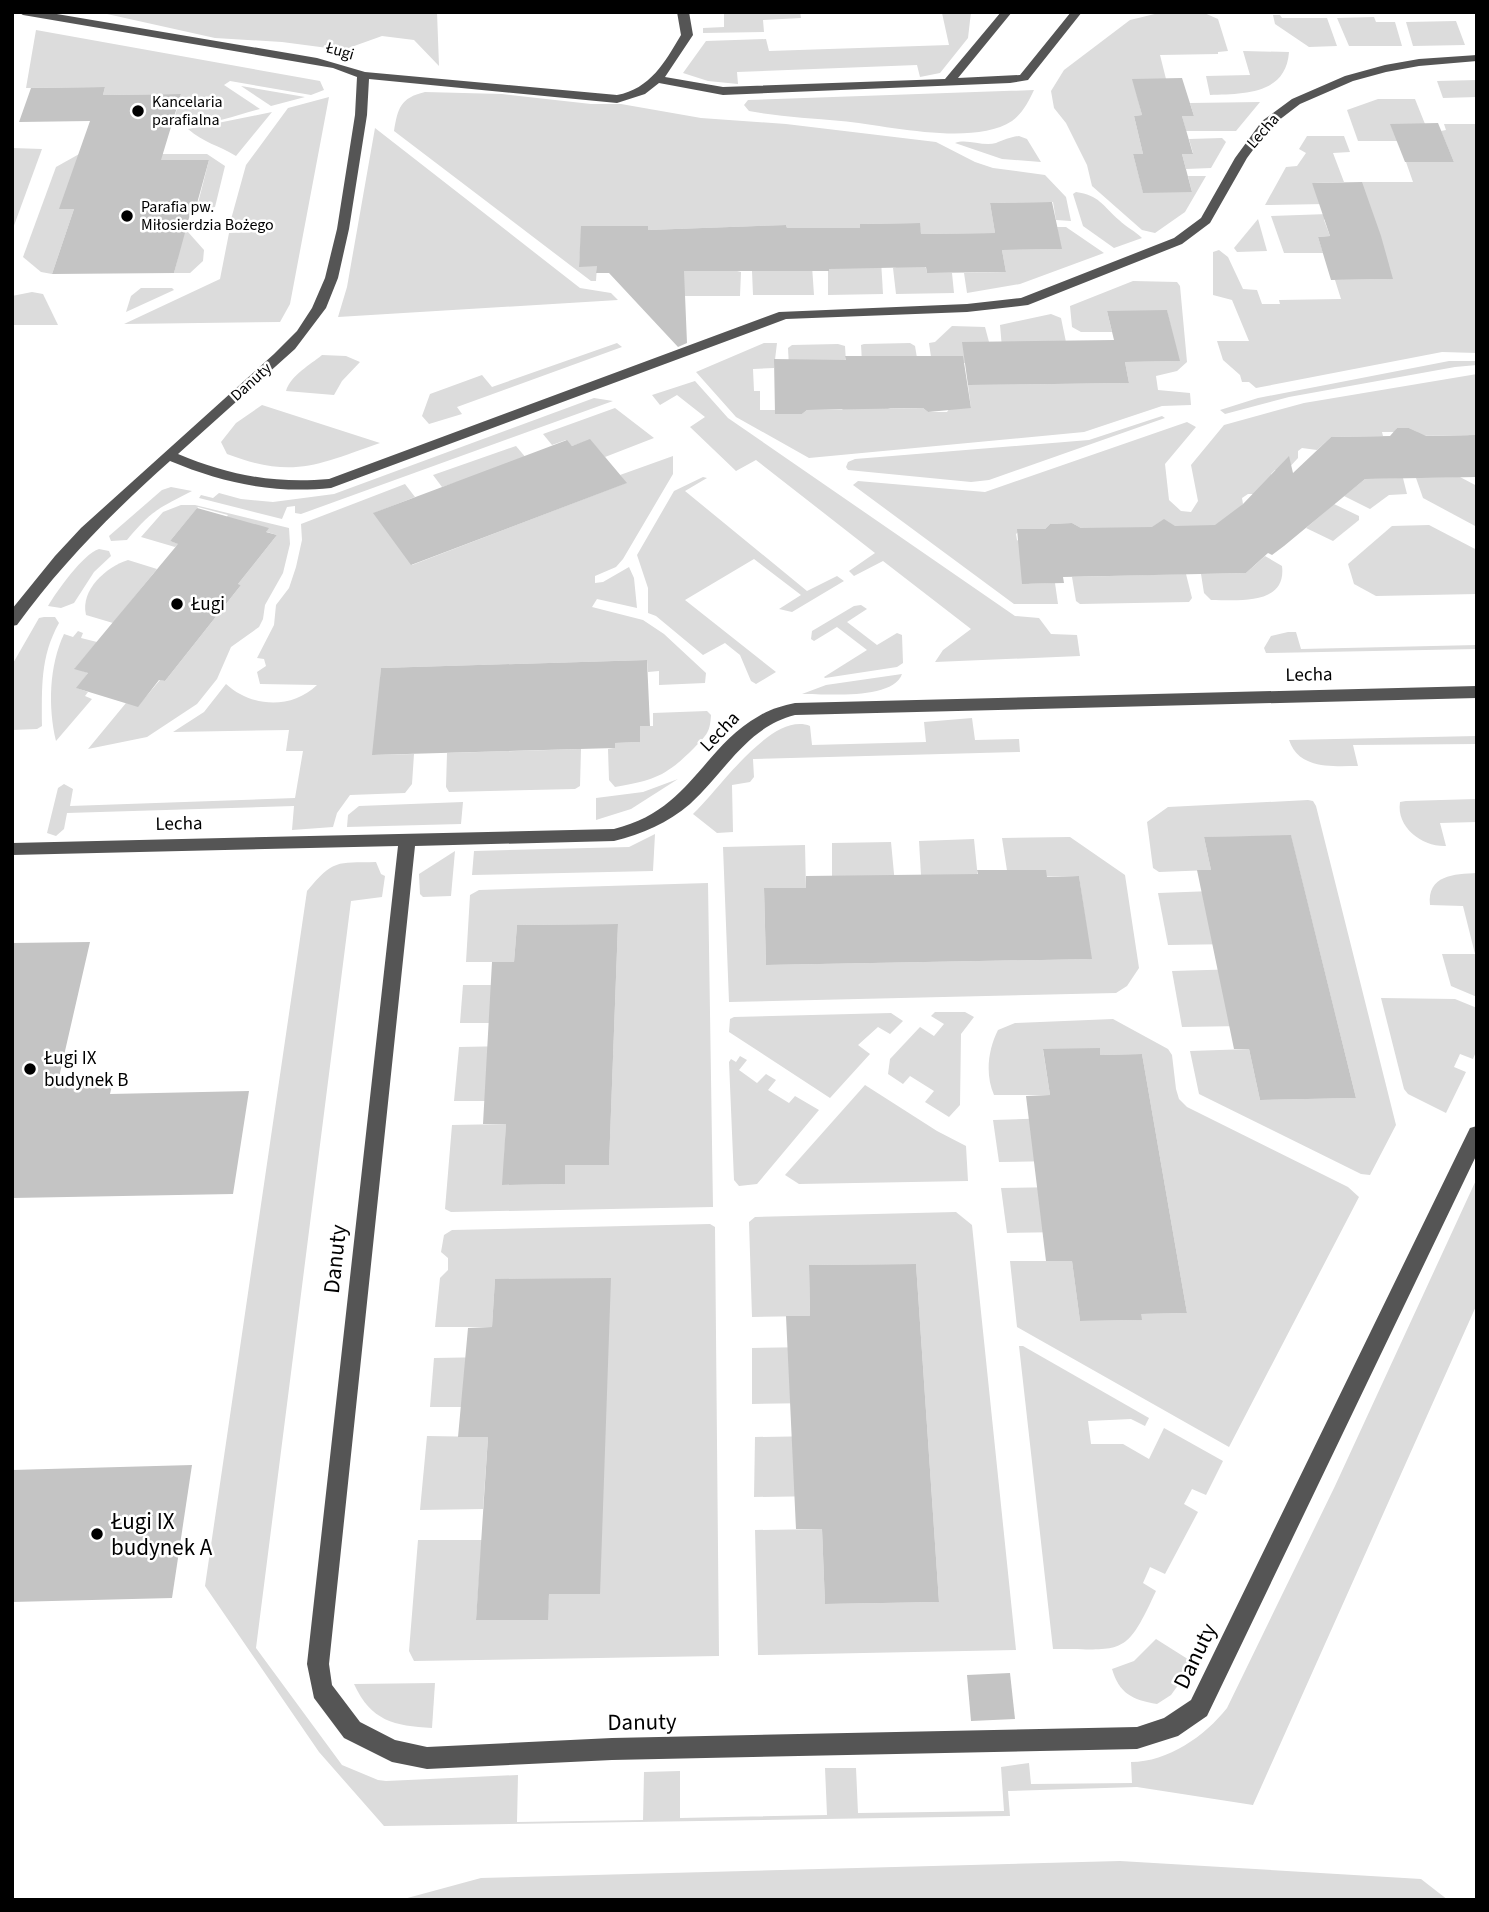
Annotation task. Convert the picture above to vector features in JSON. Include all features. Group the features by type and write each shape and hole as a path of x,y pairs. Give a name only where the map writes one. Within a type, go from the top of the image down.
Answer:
{"street":[{"name":"Ługi","path":"23,12 317,61 363,75 603,99 629,98 658,79"},
{"path":"683,12 687,35 658,79 723,91 1024,78 1077,12"},
{"path":"948,83 1007,12"},
{"name":"Lecha","path":"169,455 235,481 300,488 331,483 783,315 1000,306 1037,297 1178,241 1195,231 1206,220 1256,136 1276,114 1308,94 1387,66 1437,59 1477,58"},
{"name":"Danuty","path":"12,621 59,559 130,489 279,356 318,310 328,286 344,225 363,106 363,75"},
{"name":"Lecha","path":"12,849 614,835 629,832 661,817 691,794 757,723 781,711 795,709 1477,692"},
{"name":"Danuty","path":"407,840 318,1664 322,1690 352,1730 392,1751 428,1758 612,1749 1137,1738 1170,1728 1199,1708 1477,1134"}],"shaded area":[{"path":"98,12 437,12 439,66 414,40 382,36 343,50 282,42 215,38"},
{"path":"724,12 800,12 801,18 763,20 764,32 703,33 703,28 724,27"},
{"path":"897,12 971,12 968,38 940,73 920,77 917,65 737,72 738,84 708,81 683,73 706,41 766,39 769,51 949,45 942,13"},
{"path":"1163,12 1202,12 1218,19 1228,51 1218,54 1160,55 1166,79 1133,79 1142,115 1134,116 1143,154 1133,154 1143,192 1192,192 1188,176 1206,176 1185,212 1155,233 1142,230 1092,186 1087,165 1066,123 1054,108 1051,91 1064,70 1130,20"},
{"path":"1273,15 1280,15 1282,18 1327,18 1337,46 1309,47 1275,24"},
{"path":"1374,17 1376,22 1395,22 1402,46 1349,46 1337,18"},
{"path":"1456,21 1465,45 1413,46 1406,22"},
{"path":"36,30 320,81 324,90 311,95 230,81 224,85 260,109 206,123 173,123 181,94 103,95 105,87 26,88"},
{"path":"1243,51 1289,52 1280,77 1271,84 1249,92 1210,95 1206,76 1250,75"},
{"path":"1477,80 1477,97 1443,98 1437,81"},
{"path":"241,86 305,97 271,106"},
{"path":"1034,90 1022,111 1012,121 995,129 975,133 928,132 772,115 749,111 744,105 748,100"},
{"path":"425,92 502,94 591,104 621,104 701,118 786,124 936,142 993,168 1045,175 1066,197 1071,221 1056,220 1053,202 990,203 995,233 921,234 919,223 860,224 860,228 787,228 786,225 648,230 647,226 582,226 579,266 597,266 596,281 591,281 394,131 397,116 405,101"},
{"path":"329,97 290,304 280,322 124,324 220,279 229,233 255,232 257,222 230,223 246,165 288,108"},
{"path":"1378,99 1415,99 1425,124 1397,141 1358,141 1347,110"},
{"path":"1260,102 1236,131 1186,131 1182,116 1194,116 1190,103"},
{"path":"272,112 236,156 188,129"},
{"path":"1444,124 1477,124 1477,353 1442,352 1256,388 1249,382 1242,382 1240,375 1223,360 1217,341 1249,341 1232,300 1213,295 1213,252 1219,250 1228,257 1243,289 1257,290 1262,304 1280,304 1279,300 1341,299 1335,280 1392,279 1361,182 1413,182 1406,162 1454,162 1441,131 1446,130"},
{"path":"375,128 580,288 611,293 618,300 338,317 347,287"},
{"path":"1019,136 1027,139 1041,162 1002,159 955,143 965,141 991,144"},
{"path":"1307,136 1344,136 1350,152 1333,153 1344,182 1312,183 1325,204 1265,205 1286,167 1297,166 1306,153 1299,149"},
{"path":"1222,138 1226,142 1211,168 1186,169 1182,154 1193,153 1189,139"},
{"path":"12,148 42,149 12,231"},
{"path":"81,153 74,209 52,274 41,272 23,257 56,167"},
{"path":"138,154 207,154 225,166 215,207 192,211 197,207 209,160 132,160"},
{"path":"1076,192 1095,198 1142,238 1114,248 1083,226 1073,194"},
{"path":"1328,214 1324,220 1330,236 1318,237 1323,253 1284,253 1271,216"},
{"path":"1258,219 1267,251 1237,252 1234,248"},
{"path":"180,223 204,250 203,261 190,273 174,273"},
{"path":"1057,227 1066,227 1104,253 1020,284 967,293 964,273 1006,272 1002,250 1061,249"},
{"path":"881,260 883,294 828,295 828,264"},
{"path":"924,260 927,273 952,273 954,293 896,294 893,268"},
{"path":"755,263 812,266 814,295 753,295 752,271 755,271"},
{"path":"737,264 737,271 741,272 740,296 679,296 679,275 684,275 684,269"},
{"path":"1133,281 1177,282 1180,286 1187,362 1177,371 1156,376 1158,390 1190,393 1191,405 1162,406 1084,432 809,458 736,417 696,372 764,343 777,343 774,368 753,369 754,391 760,391 760,410 775,410 782,414 802,414 807,410 842,410 846,405 855,404 861,409 882,405 890,409 923,408 928,412 947,412 950,408 971,408 968,385 1129,383 1125,362 1179,361 1167,311 1107,311 1112,332 1081,332 1072,327 1070,306"},
{"path":"141,288 174,290 126,312 131,296"},
{"path":"32,292 43,294 58,325 12,325 12,296"},
{"path":"1051,314 1061,318 1067,347 1002,348 1000,325"},
{"path":"952,326 985,327 989,342 965,363 932,364 929,343 935,342"},
{"path":"617,343 622,347 457,407 462,414 429,424 422,416 430,394 482,375 492,387"},
{"path":"910,343 915,346 918,364 862,362 861,345"},
{"path":"792,345 845,346 846,363 789,367 788,348"},
{"path":"322,355 346,356 360,362 342,381 334,395 286,391 296,375"},
{"path":"1449,361 1477,361 1477,365 1289,397 1225,414 1220,410 1258,398"},
{"path":"1477,374 1477,440 1468,435 1418,436 1417,432 1409,428 1382,432 1383,436 1331,437 1317,450 1302,448 1298,451 1298,458 1286,471 1275,470 1271,474 1273,480 1257,494 1248,494 1242,498 1243,504 1222,527 1154,532 1081,528 1072,523 1050,524 1045,529 1022,529 1016,534 1017,540 1024,545 1022,579 1030,584 1055,583 1058,604 1014,604 853,485 858,481 985,492 1187,422 1196,427 1165,464 1169,500 1181,511 1191,512 1198,501 1191,465 1224,425 1304,403"},
{"path":"695,381 728,418 1015,616 1039,618 1051,634 1077,635 1080,656 935,662 943,650 971,629 883,561 854,576 849,571 875,553 756,460 736,471 690,427 705,417 677,395 660,405 652,395"},
{"path":"594,398 613,401 301,514 295,513 295,506 287,507 282,519 199,498 201,495 213,498 219,493 241,499 273,502 334,494"},
{"path":"262,405 380,443 339,458 305,466 270,466 227,454 221,442 236,423"},
{"path":"615,408 654,438 605,457 590,440 572,446 566,440 552,445 543,434"},
{"path":"1162,416 1165,418 989,480 971,482 848,470 846,467 848,462 855,459 1089,440"},
{"path":"516,446 527,459 442,487 433,475"},
{"path":"673,456 673,474 623,559 616,567 595,576 595,583 603,582 629,567 634,578 637,608 597,599 592,607 643,620 664,634 706,673 705,683 659,685 659,671 648,672 647,660 381,668 375,755 414,754 412,784 405,793 350,795 337,813 333,827 292,830 294,806 67,813 64,829 56,836 47,833 58,788 64,784 73,789 70,806 295,798 303,751 286,751 289,730 173,732 204,712 226,684 247,697 271,702 295,699 317,685 260,684 257,672 266,666 264,659 257,658 274,625 276,605 289,588 296,567 302,540 301,524 405,484 415,497 374,513 412,565 626,483 620,475"},
{"path":"703,477 707,478 685,491 807,591 837,576 844,581 792,612 779,609 801,595 754,559 685,600 776,672 756,684 751,681 740,655 725,643 703,655 656,616 648,613 648,588 637,555 674,491"},
{"path":"1460,477 1477,486 1477,527 1423,498 1416,478"},
{"path":"1403,478 1407,494 1389,495 1370,509 1344,496 1365,479"},
{"path":"171,487 192,491 156,511 127,540 111,541 109,536 162,490"},
{"path":"1334,504 1359,516 1359,520 1333,541 1306,528"},
{"path":"181,505 195,505 289,528 290,544 283,573 265,605 259,627 231,647 217,679 197,704 147,737 88,749 126,703 138,706 160,680 165,681 277,535 225,519 228,515 198,507 170,541 179,544 175,547 141,537 163,512"},
{"path":"1429,525 1477,550 1477,594 1376,596 1354,584 1348,564 1392,526"},
{"path":"99,549 109,551 111,556 94,572 74,603 61,608 48,606 78,565"},
{"path":"1265,556 1282,566 1277,588 1269,594 1246,600 1211,600 1204,593 1201,574 1246,573"},
{"path":"128,560 157,569 113,623 86,615 87,597 96,581 111,568"},
{"path":"1186,574 1192,598 1189,602 1080,604 1076,601 1072,577"},
{"path":"861,605 867,609 847,622 877,645 897,633 902,635 903,663 897,667 825,678 867,650 837,627 814,641 811,639 812,631 854,606"},
{"path":"55,617 59,623 45,661 42,726 37,729 12,730 12,665 39,618"},
{"path":"78,631 83,633 81,638 97,642 75,668 88,673 77,688 88,692 85,696 92,699 56,741 51,701 55,659 64,634 73,637"},
{"path":"1296,632 1301,649 1477,645 1477,649 1266,653 1264,648 1271,636"},
{"path":"902,674 896,682 873,692 842,695 802,694 826,685"},
{"path":"707,711 711,715 707,734 667,771 640,782 615,787 609,780 608,749 614,748 615,743 640,742 640,726 653,726 653,713"},
{"path":"972,718 975,740 1019,739 1020,752 753,759 754,777 750,782 732,785 733,832 717,833 693,814 747,755 779,730 795,724 810,726 812,745 926,742 924,722"},
{"path":"1477,736 1477,744 1353,745 1358,766 1328,766 1309,761 1300,757 1289,740"},
{"path":"581,749 580,786 575,789 449,792 446,787 447,753"},
{"path":"678,779 631,809 596,820 596,798 643,792"},
{"path":"1477,799 1477,822 1440,823 1446,846 1429,843 1413,834 1402,820 1400,811 1400,802 1406,801"},
{"path":"1313,801 1316,806 1396,1125 1370,1175 1361,1174 1199,1094 1190,1051 1249,1049 1260,1100 1356,1098 1291,836 1204,837 1211,870 1159,872 1153,868 1147,822 1168,807"},
{"path":"463,802 461,824 347,827 348,815 359,806"},
{"path":"655,834 653,871 472,875 474,851 629,847"},
{"path":"1070,837 1125,875 1139,968 1127,986 1116,993 729,1002 723,847 805,845 806,888 764,889 766,965 1091,959 1079,876 1008,877 1002,838"},
{"path":"974,839 979,889 921,875 919,841"},
{"path":"891,842 896,895 832,876 832,843"},
{"path":"455,851 451,896 423,897 420,894 419,874"},
{"path":"376,862 381,874 385,876 382,897 351,901 256,1648 342,1765 386,1781 518,1775 517,1822 643,1820 644,1772 680,1771 680,1818 827,1815 825,1768 856,1768 858,1813 1004,1811 1001,1767 1029,1763 1031,1784 1132,1783 1131,1762 1159,1758 1185,1746 1227,1708 1335,1486 1477,1178 1477,1304 1253,1805 1137,1787 1008,1791 1010,1816 384,1826 319,1752 205,1586 307,891 324,873 337,865"},
{"path":"1477,873 1477,997 1451,986 1442,954 1475,954 1463,906 1430,905 1430,895 1437,882 1444,878"},
{"path":"708,883 713,1207 451,1212 445,1209 452,1125 506,1124 503,1185 564,1184 565,1165 609,1164 618,924 517,925 514,962 466,962 470,895 479,890"},
{"path":"1213,891 1236,944 1168,945 1158,893"},
{"path":"1242,969 1243,1026 1182,1027 1172,971"},
{"path":"463,985 514,985 512,1023 460,1023"},
{"path":"1381,998 1455,999 1477,1008 1477,1049 1473,1059 1460,1054 1454,1067 1466,1072 1446,1113 1408,1094 1404,1089"},
{"path":"935,1012 965,1012 974,1017 961,1034 960,1105 949,1117 925,1102 934,1091 910,1076 903,1084 888,1074 890,1059 920,1027 934,1036 944,1024 931,1016"},
{"path":"891,1013 903,1021 890,1034 878,1027 858,1045 870,1054 830,1098 729,1032 730,1019 734,1017"},
{"path":"1113,1019 1168,1049 1172,1055 1179,1099 1187,1107 1348,1187 1359,1197 1229,1447 1017,1327 1010,1261 1072,1261 1080,1321 1141,1320 1141,1314 1187,1313 1142,1054 1100,1055 1100,1049 1043,1050 1050,1095 994,1095 991,1087 989,1062 998,1030 1015,1023"},
{"path":"511,1046 507,1101 454,1101 459,1047"},
{"path":"740,1056 747,1060 739,1070 757,1083 766,1074 776,1080 768,1090 789,1103 795,1096 819,1110 757,1184 739,1186 734,1180 729,1062 731,1059 736,1062"},
{"path":"865,1085 937,1131 966,1146 968,1181 799,1184 785,1175"},
{"path":"1053,1118 1058,1161 999,1162 993,1120"},
{"path":"1061,1187 1068,1232 1007,1233 1001,1188"},
{"path":"956,1212 972,1225 1016,1650 758,1655 755,1530 822,1529 825,1604 939,1602 916,1264 809,1265 810,1316 752,1317 749,1222 755,1217"},
{"path":"710,1224 715,1227 719,1656 414,1661 409,1651 418,1540 482,1540 476,1620 547,1620 549,1594 599,1594 495,1279 492,1327 435,1327 440,1278 448,1270 448,1258 441,1252 444,1235 452,1230"},
{"path":"1019,1346 1149,1418 1145,1426 1131,1419 1088,1421 1091,1444 1123,1444 1149,1459 1164,1428 1223,1461 1206,1495 1192,1489 1184,1504 1198,1512 1165,1574 1150,1567 1143,1583 1156,1591 1137,1628 1129,1639 1120,1645 1095,1649 1053,1649"},
{"path":"814,1347 816,1403 752,1404 752,1348"},
{"path":"492,1357 461,1407 430,1407 434,1358"},
{"path":"427,1436 488,1437 483,1509 420,1510"},
{"path":"820,1436 822,1496 754,1497 755,1437"},
{"path":"1156,1639 1194,1663 1171,1695 1157,1704 1128,1694 1118,1684 1112,1669 1134,1661"},
{"path":"435,1683 432,1728 395,1723 376,1714 354,1684"},
{"path":"1120,1861 1421,1879 1448,1900 400,1900 481,1878"}],"building":[{"path":"1182,78 1194,116 1182,116 1193,154 1182,154 1192,192 1143,193 1133,154 1143,154 1134,116 1142,115 1132,79"},
{"name":"Parafia pw. Miłosierdzia Bożego","path":"105,87 103,95 181,94 161,160 209,160 196,207 192,207 174,273 52,274 74,209 59,209 90,121 19,122 31,88"},
{"path":"1438,123 1454,162 1405,162 1390,124"},
{"path":"1362,182 1393,279 1331,280 1318,237 1330,236 1312,183"},
{"path":"1052,202 1062,249 1002,250 1006,272 927,273 926,267 829,271 684,271 687,343 678,347 609,273 596,273 597,266 579,267 581,226 648,226 648,230 786,225 787,228 860,228 860,224 920,223 921,234 995,233 990,203"},
{"path":"1167,310 1180,361 1125,362 1129,383 968,385 962,342 1114,340 1107,311"},
{"path":"845,356 963,356 971,408 928,412 923,408 807,410 802,414 775,414 774,359 846,360"},
{"path":"1397,428 1409,428 1426,436 1477,435 1477,477 1365,479 1284,546 1272,555 1268,553 1246,573 1063,577 1064,583 1022,584 1017,529 1045,529 1050,524 1072,523 1081,528 1152,527 1164,519 1175,526 1215,525 1243,504 1289,456 1293,473 1331,437 1390,436"},
{"path":"590,439 627,483 411,565 373,513 567,440 572,446"},
{"name":"Ługi","path":"197,508 269,528 266,532 277,535 165,681 159,680 138,707 76,688 88,673 74,669 178,544 170,541"},
{"path":"647,660 650,726 640,726 640,742 615,743 615,748 372,755 381,668"},
{"path":"1291,835 1356,1098 1260,1100 1249,1049 1234,1049 1197,870 1211,870 1204,837"},
{"path":"977,870 1046,870 1047,877 1079,876 1092,959 766,965 764,888 806,888 806,876 978,874"},
{"path":"618,924 609,1165 565,1165 565,1184 502,1185 506,1124 483,1124 492,962 514,962 517,925"},
{"name":"Ługi IX budynek B","path":"90,942 57,1086 112,1085 110,1094 249,1091 233,1194 12,1198 12,943"},
{"path":"1100,1048 1100,1055 1142,1054 1187,1313 1141,1314 1142,1320 1080,1321 1072,1261 1046,1261 1026,1096 1050,1095 1043,1049"},
{"path":"916,1264 939,1602 825,1604 822,1529 796,1529 786,1316 810,1316 809,1265"},
{"path":"611,1278 600,1594 549,1594 548,1620 476,1620 488,1437 458,1437 468,1328 492,1327 495,1279"},
{"name":"Ługi IX budynek A","path":"192,1465 172,1598 12,1602 12,1470"},
{"path":"1010,1673 1015,1719 971,1721 967,1675"}],"place":[{"name":"Kancelaria parafialna","path":"138,111"},
{"name":"Parafia pw. Miłosierdzia Bożego","path":"127,216"},
{"name":"Ługi","path":"177,604"},
{"name":"Ługi IX budynek B","path":"30,1069"},
{"name":"Ługi IX budynek A","path":"97,1534"}]}
